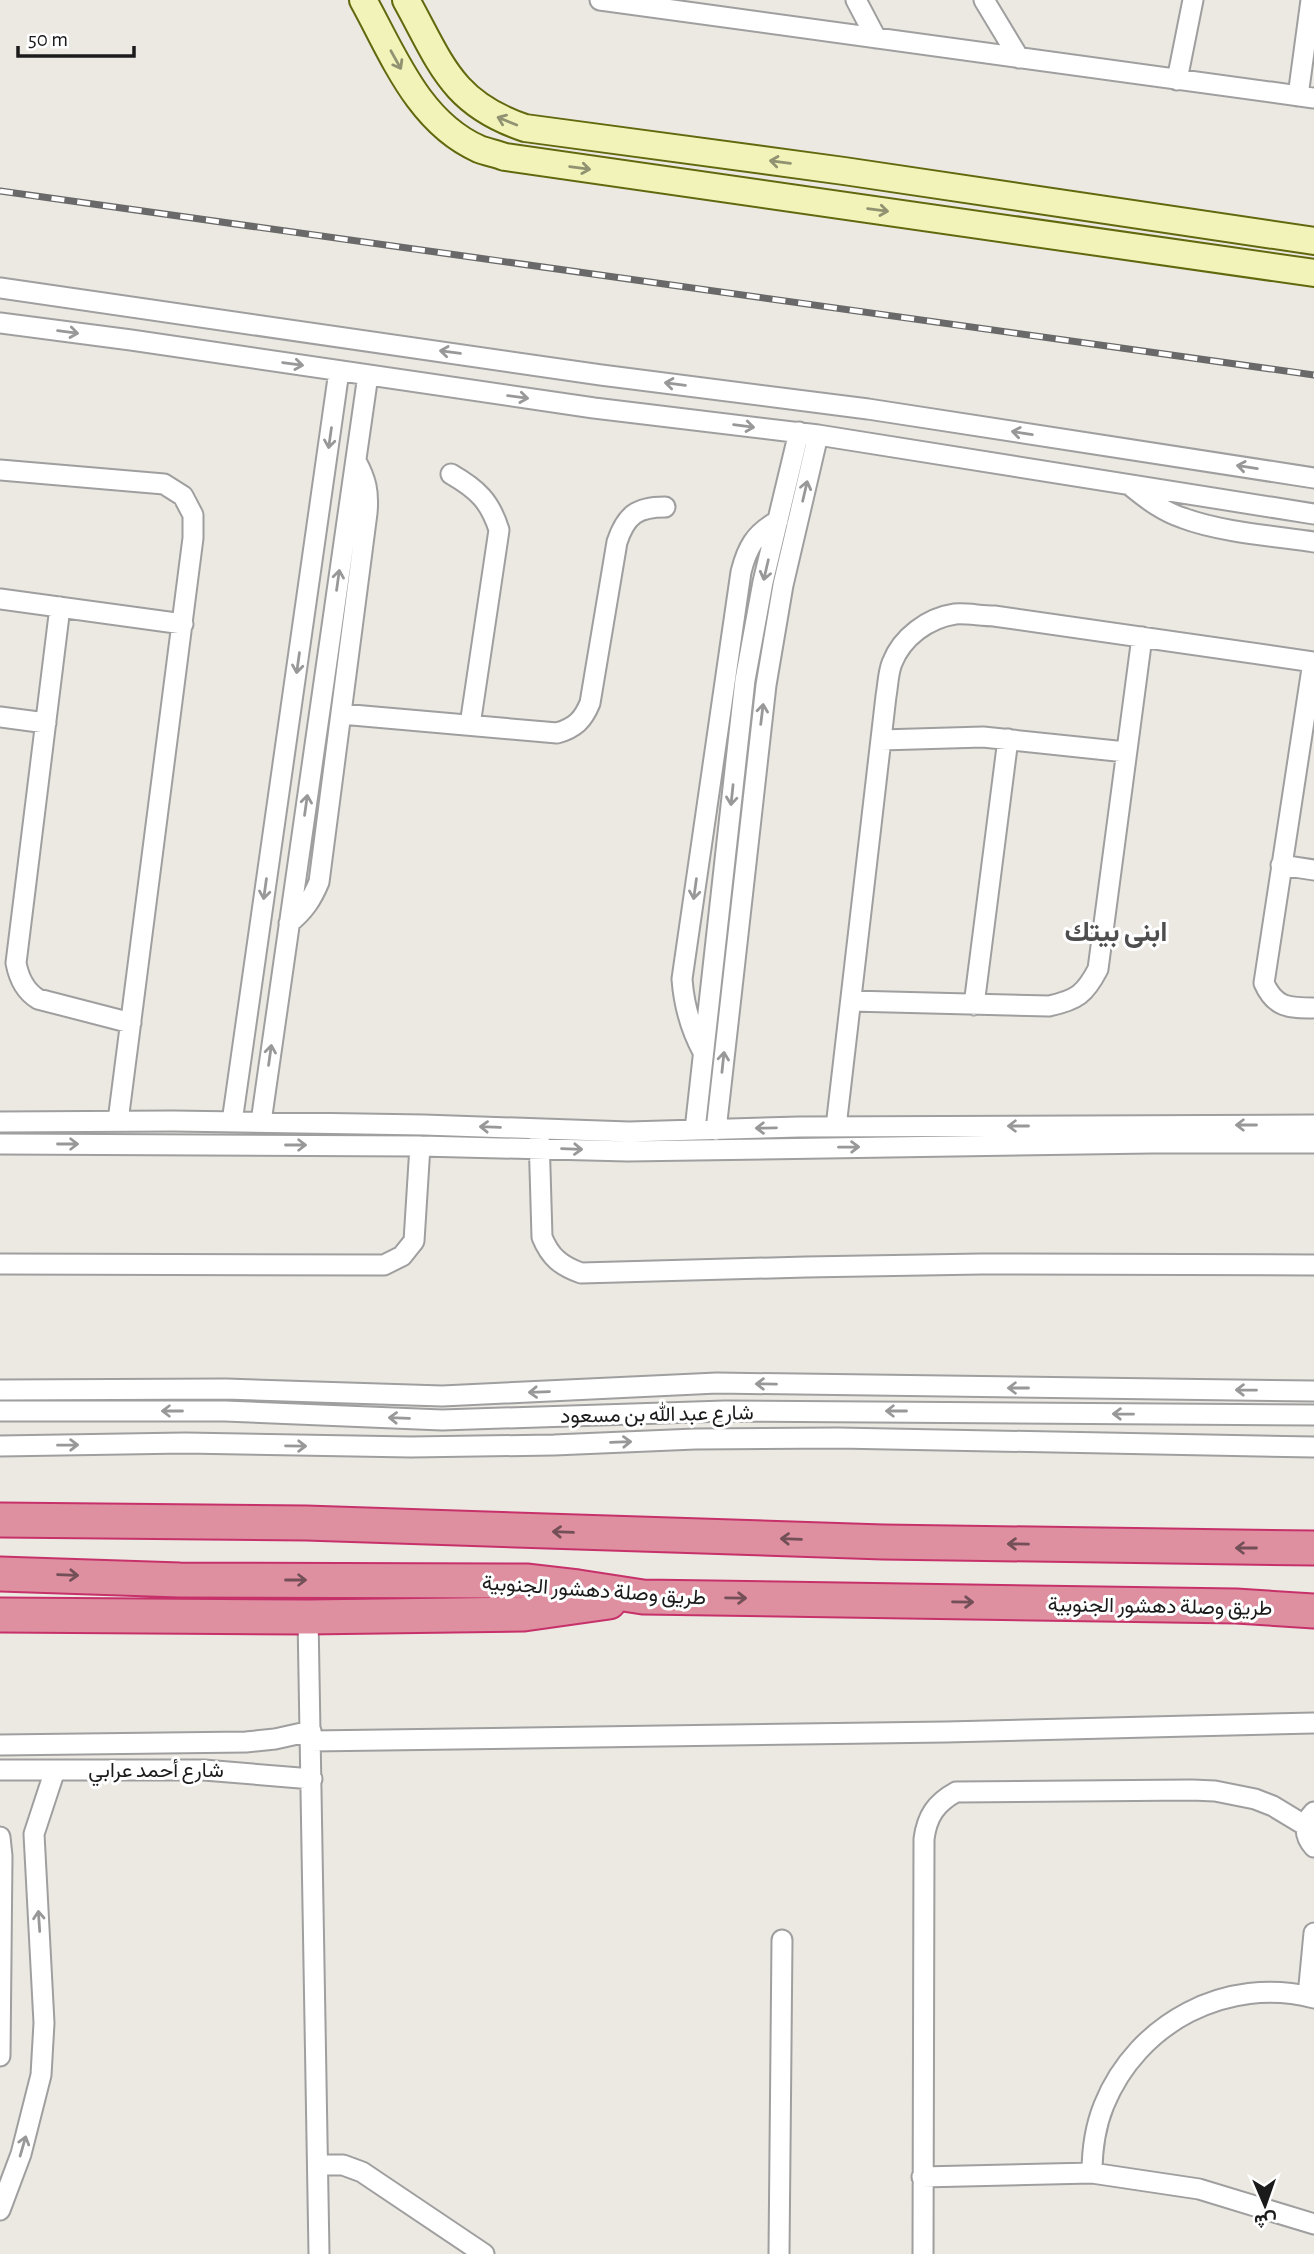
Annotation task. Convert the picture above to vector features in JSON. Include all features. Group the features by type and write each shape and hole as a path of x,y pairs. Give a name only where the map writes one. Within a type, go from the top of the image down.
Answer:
{"highway":[{"path":"0,1520 306,1523 883,1542 1314,1548"},
{"name":"طريق وصلة دهشور الجنوبية","path":"0,1574 180,1580 526,1581 643,1597 1223,1606 1314,1611"},
{"path":"0,1615 309,1617 524,1614 643,1597"}],"street":[{"path":"363,0 417,98 435,119 456,136 480,149 532,162 1314,273"},
{"path":"406,0 451,80 466,97 504,121 548,133 832,169 1314,241"},
{"path":"600,0 1306,97 1311,0"},
{"path":"856,0 876,38"},
{"path":"984,0 1019,58"},
{"path":"1177,80 1193,0"},
{"path":"827,202 832,169"},
{"path":"988,226 993,193"},
{"path":"1226,260 1231,229"},
{"path":"0,288 601,375 921,418 1314,478"},
{"path":"131,340 136,306"},
{"path":"0,323 594,408 808,434 1314,514"},
{"path":"232,1122 340,371"},
{"path":"261,1122 368,375"},
{"path":"594,408 601,375"},
{"path":"914,450 921,418"},
{"path":"695,1130 745,680 763,582 778,521 808,434"},
{"path":"716,1130 766,685 808,434"},
{"path":"289,923 303,912 313,898 319,882 368,494 365,476 356,460"},
{"path":"0,470 164,484 183,496 193,515 193,538 183,624 118,1121"},
{"path":"451,474 469,484 481,495 493,511 499,530 470,725"},
{"path":"1128,484 1154,505 1184,519 1314,542"},
{"path":"341,713 557,733 572,728 584,718 590,703 622,526 634,514 649,507 665,507"},
{"path":"703,1052 687,1017 682,979 741,572 751,544 758,534 778,521"},
{"path":"0,598 183,624"},
{"path":"61,607 16,963 18,974 29,993 38,999 131,1023"},
{"path":"836,1127 892,664 902,645 916,630 935,619 956,614 994,617 1314,662 1264,983 1270,996 1281,1005 1314,1008"},
{"path":"851,1001 1049,1006 1071,1001 1088,989 1098,969 1142,637"},
{"path":"0,717 46,723"},
{"path":"881,740 955,736 1126,752"},
{"path":"974,1005 1008,739"},
{"path":"1282,865 1314,870"},
{"path":"173,1121 173,1144"},
{"path":"0,1122 261,1122 539,1139 628,1151 1314,1143"},
{"path":"0,1144 420,1146 695,1130 1314,1125"},
{"path":"799,1128 799,1148"},
{"path":"539,1139 542,1237 547,1250 556,1261 581,1273 981,1264 1314,1265"},
{"path":"0,1264 384,1265 402,1256 414,1241 420,1146"},
{"path":"0,1390 226,1389 442,1396 717,1383 1314,1391"},
{"path":"810,1384 811,1411"},
{"path":"982,1388 982,1412"},
{"path":"225,1411 226,1389"},
{"path":"55,1390 55,1411"},
{"path":"1152,1390 1152,1414"},
{"path":"442,1396 442,1420"},
{"name":"شارع عبد الله بن مسعود","path":"0,1411 225,1411 442,1420 811,1411 1314,1415"},
{"name":"شارع عبد الله بن مسعود","path":"0,1446 185,1443 411,1447 838,1438 1314,1447"},
{"path":"309,1617 319,2165 318,2254"},
{"path":"0,1745 246,1742 311,1736 946,1732 1314,1723"},
{"name":"شارع أحمد عرابي","path":"0,1770 227,1770 312,1779"},
{"path":"0,2210 21,2154 41,2075 44,2004 34,1834 55,1770"},
{"path":"923,2254 925,1839 926,1824 943,1799 956,1792 1192,1790 1237,1795 1311,1815 1307,1837 1314,1848"},
{"path":"0,1837 0,2056"},
{"path":"1092,2173 1096,2130 1103,2107 1121,2071 1148,2039 1186,2012 1231,1996 1283,1992 1311,1997 1314,1933"},
{"path":"779,2254 782,1940"},
{"path":"319,2165 343,2165 362,2172 484,2254"},
{"path":"922,2177 1092,2173 1199,2189 1314,2224"}],"railway":[{"path":"0,191 1314,375"}],"district":[{"name":"ابنى بيتك","path":"1116,931"}]}
